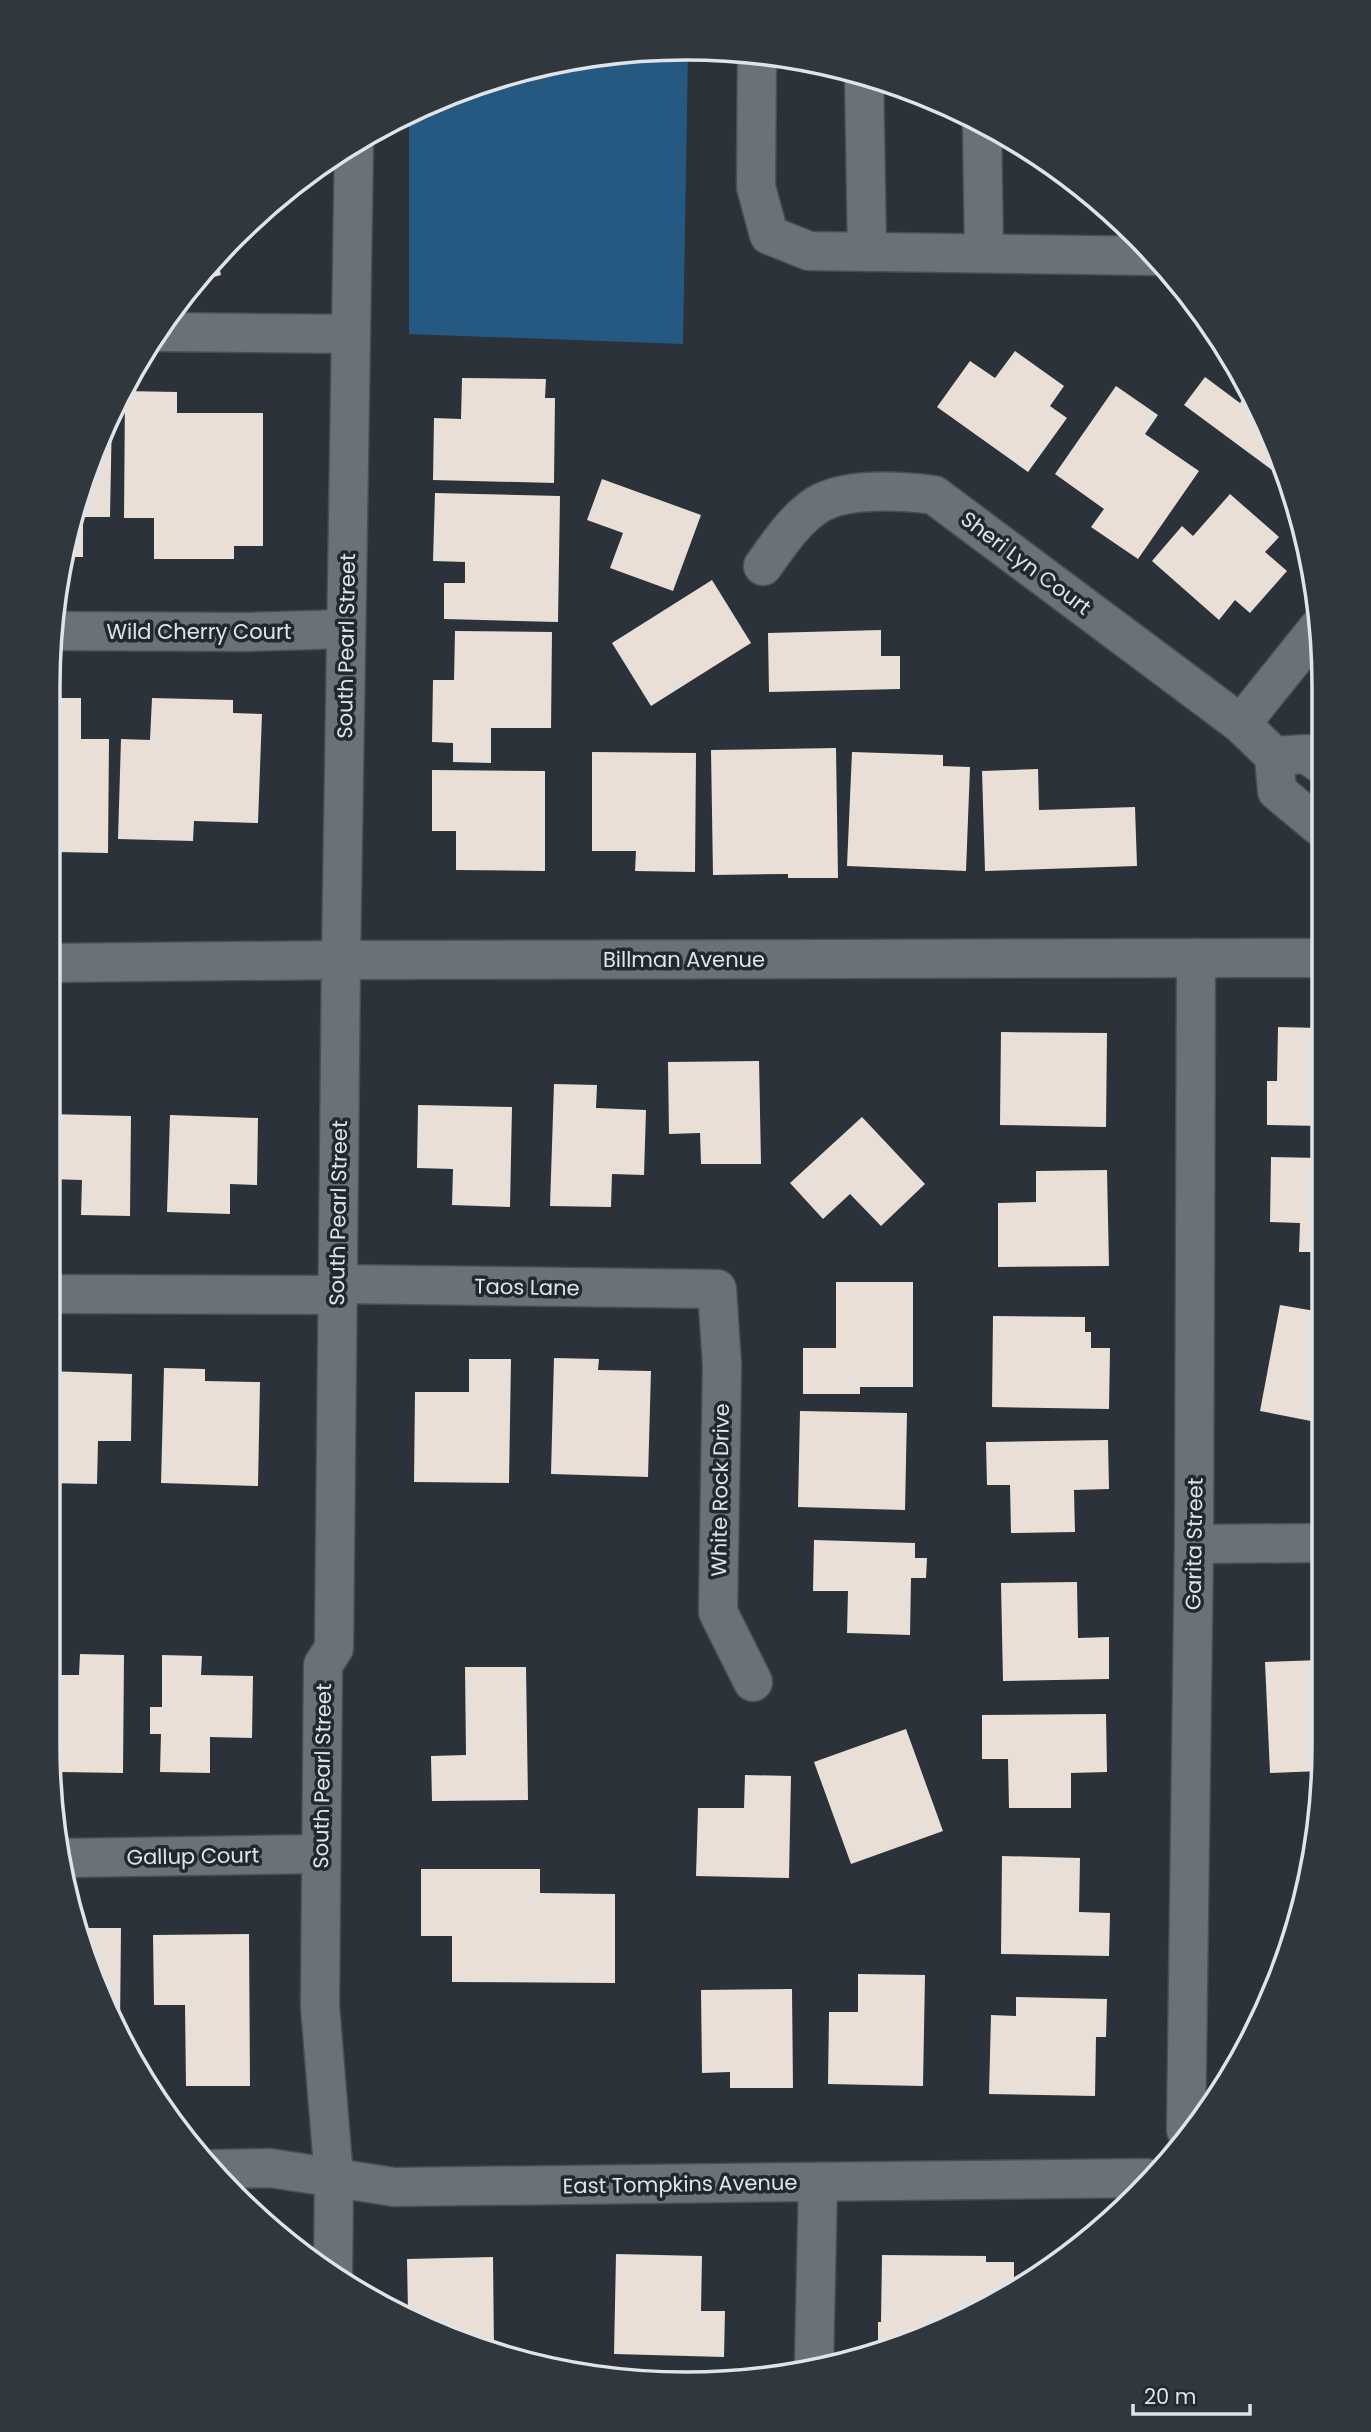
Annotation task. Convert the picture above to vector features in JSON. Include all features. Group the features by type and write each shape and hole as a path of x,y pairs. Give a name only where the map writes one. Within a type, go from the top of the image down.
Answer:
{"street":[{"path":"757,64 756,187 769,235 809,251 1140,256"},
{"path":"864,86 867,252"},
{"path":"982,134 984,253"},
{"name":"South Pearl Street","path":"332,2263 334,2178 320,2006 321,1854 323,1665 334,1648 341,960 354,155"},
{"path":"169,332 351,334"},
{"name":"Sheri Lyn Court","path":"763,566 794,525 818,504 855,493 906,491 934,495 1241,724 1275,756"},
{"name":"Wild Cherry Court","path":"62,631 249,632 346,629"},
{"path":"1241,724 1309,639"},
{"path":"1312,758 1306,754 1275,756 1277,791 1312,820"},
{"name":"Garita Street","path":"1185,2124 1194,1544 1196,958"},
{"name":"Billman Avenue","path":"60,963 1312,958"},
{"name":"Taos Lane","path":"60,1294 337,1289 717,1289"},
{"name":"White Rock Drive","path":"717,1289 722,1365 718,1612 753,1682"},
{"path":"1194,1544 1312,1543"},
{"name":"Gallup Court","path":"70,1858 321,1854"},
{"name":"East Tompkins Avenue","path":"224,2169 271,2168 394,2187 1138,2178"},
{"path":"814,2359 818,2182"}],"shaded area":[{"path":"688,60 683,344 409,334 409,124 446,107 523,81 604,65"}],"building":[{"path":"219,268 221,275 211,278"},
{"path":"1015,351 1064,386 1050,406 1067,418 1028,472 937,407 970,361 995,378"},
{"path":"1205,377 1240,403 1242,400 1273,471 1184,405"},
{"path":"462,378 546,379 545,398 555,398 554,483 433,480 434,418 461,419"},
{"path":"1116,386 1158,415 1145,434 1199,471 1138,559 1091,527 1104,509 1055,474"},
{"path":"133,391 177,392 177,413 263,413 263,546 234,546 234,559 154,559 154,518 124,518 125,407"},
{"path":"112,436 110,517 83,517 83,557 73,557 81,523 93,484"},
{"path":"602,479 701,515 673,591 610,568 623,533 587,520"},
{"path":"435,493 560,496 558,622 444,619 444,583 465,583 465,562 433,561"},
{"path":"1230,494 1279,537 1265,552 1287,571 1250,613 1235,600 1219,620 1152,561 1182,526 1193,536"},
{"path":"712,580 751,643 651,706 612,643"},
{"path":"881,630 881,656 900,656 900,689 769,692 768,633"},
{"path":"455,631 552,632 551,728 491,728 491,763 453,762 453,743 432,742 433,680 454,680"},
{"path":"60,698 81,698 81,739 109,739 108,853 60,852"},
{"path":"152,698 233,700 233,713 262,714 258,823 194,821 193,841 118,839 121,739 150,740"},
{"path":"836,748 838,878 788,878 788,874 713,875 711,750"},
{"path":"592,752 696,753 695,872 635,871 636,851 592,851"},
{"path":"852,752 943,755 943,766 970,767 966,871 847,866"},
{"path":"1038,769 1039,810 1135,807 1137,866 985,871 982,771"},
{"path":"432,770 545,771 545,871 456,870 456,831 432,831"},
{"path":"1278,1027 1312,1028 1312,1126 1267,1125 1267,1081 1277,1081"},
{"path":"1001,1032 1107,1033 1106,1127 1000,1125"},
{"path":"759,1061 761,1164 701,1164 700,1133 669,1134 668,1062"},
{"path":"554,1084 597,1085 596,1108 646,1110 644,1175 612,1174 611,1207 550,1206"},
{"path":"418,1105 512,1107 510,1207 452,1205 453,1169 417,1168"},
{"path":"60,1114 131,1116 130,1216 81,1215 82,1180 60,1179"},
{"path":"170,1115 258,1118 257,1185 230,1184 230,1214 167,1212"},
{"path":"862,1117 925,1184 881,1226 850,1194 823,1219 790,1183"},
{"path":"1271,1157 1312,1158 1312,1252 1299,1252 1300,1223 1270,1222"},
{"path":"1107,1170 1109,1266 998,1267 998,1203 1036,1202 1036,1171"},
{"path":"836,1282 913,1282 913,1387 860,1387 860,1394 803,1394 803,1348 836,1348"},
{"path":"1280,1305 1312,1310 1312,1421 1260,1411"},
{"path":"993,1316 1085,1317 1085,1332 1091,1332 1091,1348 1110,1348 1109,1409 992,1407"},
{"path":"554,1358 599,1359 598,1370 651,1371 648,1477 551,1474"},
{"path":"469,1359 511,1359 509,1483 414,1482 415,1392 469,1392"},
{"path":"164,1368 205,1369 205,1381 260,1382 258,1486 161,1483"},
{"path":"60,1371 132,1374 131,1441 98,1441 97,1484 60,1483"},
{"path":"800,1411 907,1413 905,1510 798,1507"},
{"path":"1108,1440 1109,1489 1074,1490 1075,1532 1011,1533 1010,1485 987,1485 986,1442"},
{"path":"814,1540 915,1543 915,1558 927,1558 926,1578 911,1578 910,1635 847,1633 848,1591 813,1591"},
{"path":"1077,1582 1078,1638 1109,1637 1109,1679 1003,1681 1001,1583"},
{"path":"80,1654 124,1655 123,1773 61,1772 60,1675 79,1675"},
{"path":"162,1655 202,1656 201,1675 253,1676 252,1738 210,1737 210,1773 160,1772 161,1734 150,1734 150,1707 162,1707"},
{"path":"1312,1660 1311,1771 1270,1773 1265,1662"},
{"path":"465,1667 526,1667 528,1800 432,1801 431,1756 466,1755"},
{"path":"1106,1714 1107,1772 1071,1773 1071,1808 1009,1808 1008,1759 982,1759 982,1715"},
{"path":"906,1729 943,1831 851,1864 814,1762"},
{"path":"745,1775 791,1776 789,1878 696,1876 698,1808 744,1808"},
{"path":"1002,1856 1080,1858 1079,1912 1110,1913 1109,1956 1001,1954"},
{"path":"421,1869 540,1869 540,1893 615,1894 615,1983 452,1982 452,1936 421,1936"},
{"path":"87,1928 121,1928 120,2015"},
{"path":"249,1934 250,2086 186,2086 185,2005 154,2005 153,1935"},
{"path":"858,1974 925,1975 923,2086 828,2084 829,2012 858,2012"},
{"path":"792,1989 793,2088 730,2088 730,2072 702,2073 701,1990"},
{"path":"1016,1997 1107,1999 1106,2037 1096,2037 1095,2096 989,2094 991,2015 1016,2016"},
{"path":"616,2254 702,2256 701,2311 725,2311 724,2357 614,2354"},
{"path":"882,2255 986,2256 986,2262 1014,2262 1014,2279 925,2325 878,2342 878,2322 881,2322"},
{"path":"493,2257 494,2342 408,2307 407,2259"}]}
